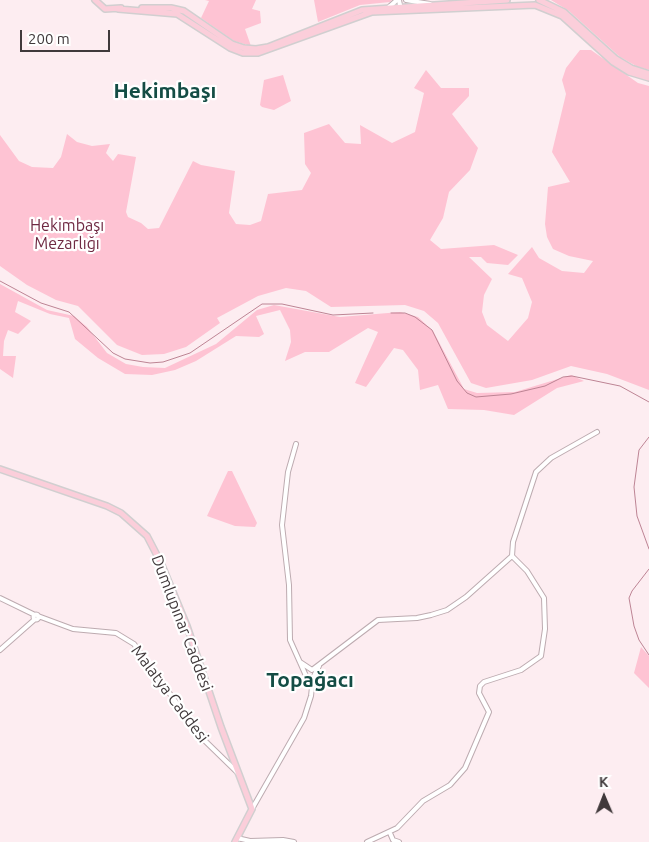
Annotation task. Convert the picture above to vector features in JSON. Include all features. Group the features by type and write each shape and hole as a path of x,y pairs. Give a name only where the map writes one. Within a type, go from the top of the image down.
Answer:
{"main road":[{"path":"323,28 362,10 389,7 401,9 460,5 507,0"},
{"path":"539,0 552,4 616,59 649,78"},
{"path":"97,1 105,9 171,10 236,48 258,51 363,14 432,5 528,4 549,9 568,19"},
{"path":"641,74 649,74"},
{"name":"Dumlupınar Caddesi","path":"0,468 107,506 121,513 147,536 161,563 187,626 252,809"},
{"path":"236,840 252,809"}],"street":[{"path":"389,7 401,0 432,5"},
{"path":"401,0 401,9"},
{"path":"306,676 311,670 319,666 378,620 417,618 452,608 512,556 513,542 536,472 551,458 598,432"},
{"path":"296,444 288,472 282,525 290,585 290,640 311,687"},
{"path":"367,842 390,833 423,801 458,779 478,741 489,712 479,693 480,686 484,682 513,674 531,665 541,656 544,598 527,571 512,556"},
{"name":"Malatya Caddesi","path":"0,598 35,617 73,629 116,633 134,644 201,737 238,773"},
{"path":"0,650 27,628 35,617"},
{"path":"300,662 311,670 314,676"},
{"path":"252,809 304,718 311,696 314,676 319,666"},
{"path":"306,676 314,676"},
{"path":"390,833 393,840 399,842"},
{"path":"236,840 283,840 294,842"}],"green space":[{"path":"205,0 256,0 252,9 260,11 261,23 245,29 251,46 234,41 201,18 209,1"},
{"path":"314,0 392,0 390,2 360,5 318,22"},
{"path":"551,0 649,0 649,70 638,67 620,57 569,11"},
{"name":"Hekimbaşı Mezarlığı","path":"580,50 591,50 638,83 649,86 649,390 607,374 571,366 532,380 486,388 471,383 438,323 424,311 405,305 331,307 306,291 286,288 258,296 217,318 220,323 186,347 164,354 142,355 117,345 78,306 56,300 27,285 0,266 0,135 19,161 32,167 53,168 61,157 67,134 77,142 92,146 110,144 106,153 113,161 118,154 136,157 126,212 128,217 141,223 148,229 159,228 193,161 201,165 235,171 229,213 236,224 250,225 261,221 268,194 302,190 311,173 305,164 304,133 329,124 345,143 361,144 360,125 392,143 415,132 424,93 414,88 426,70 441,88 469,88 469,96 452,114 478,148 470,170 449,192 443,218 430,240 441,249 494,245 518,255 508,265 487,263 481,257 469,257 492,279 484,295 482,312 487,325 508,341 528,318 532,302 522,278 508,274 532,247 539,258 562,271 584,273 593,261 569,256 553,249 547,237 545,224 548,187 570,182 552,152 566,94 562,80 566,68"},
{"path":"283,75 291,101 274,110 262,107 260,105 264,80"},
{"path":"0,284 47,310 74,316 87,327 107,353 126,364 143,367 165,368 216,344 257,310 274,305 340,317 400,312 418,317 433,331 464,389 477,393 515,392 571,375 584,381 557,388 514,415 484,410 448,409 438,385 420,390 418,370 403,350 394,348 366,387 355,383 378,332 368,328 329,352 305,352 285,361 291,342 290,330 280,310 256,316 264,334 259,337 236,336 196,361 175,370 152,375 125,374 98,358 75,339 69,318 50,314 18,301 15,312 31,321 18,334 8,330 4,341 3,356 16,356 13,378 0,369"},
{"path":"228,471 232,471 257,523 255,527 235,526 207,516"},
{"path":"641,647 649,656 649,688 634,673"}],"waterway":[{"path":"0,281 41,303 69,312 113,353 125,359 150,363 163,362 190,353 262,304 282,304 333,315 373,313"},
{"path":"391,313 405,313 415,317 432,330 457,381 467,393 476,397 511,394 545,386 563,377 572,376 620,386 649,402"},
{"path":"649,437 639,450 634,487 637,516 649,549"},
{"path":"649,569 632,591 629,598 634,626 639,640 649,655"}],"district":[{"name":"Hekimbaşı","path":"165,91"},
{"name":"Topağacı","path":"310,680"}]}
